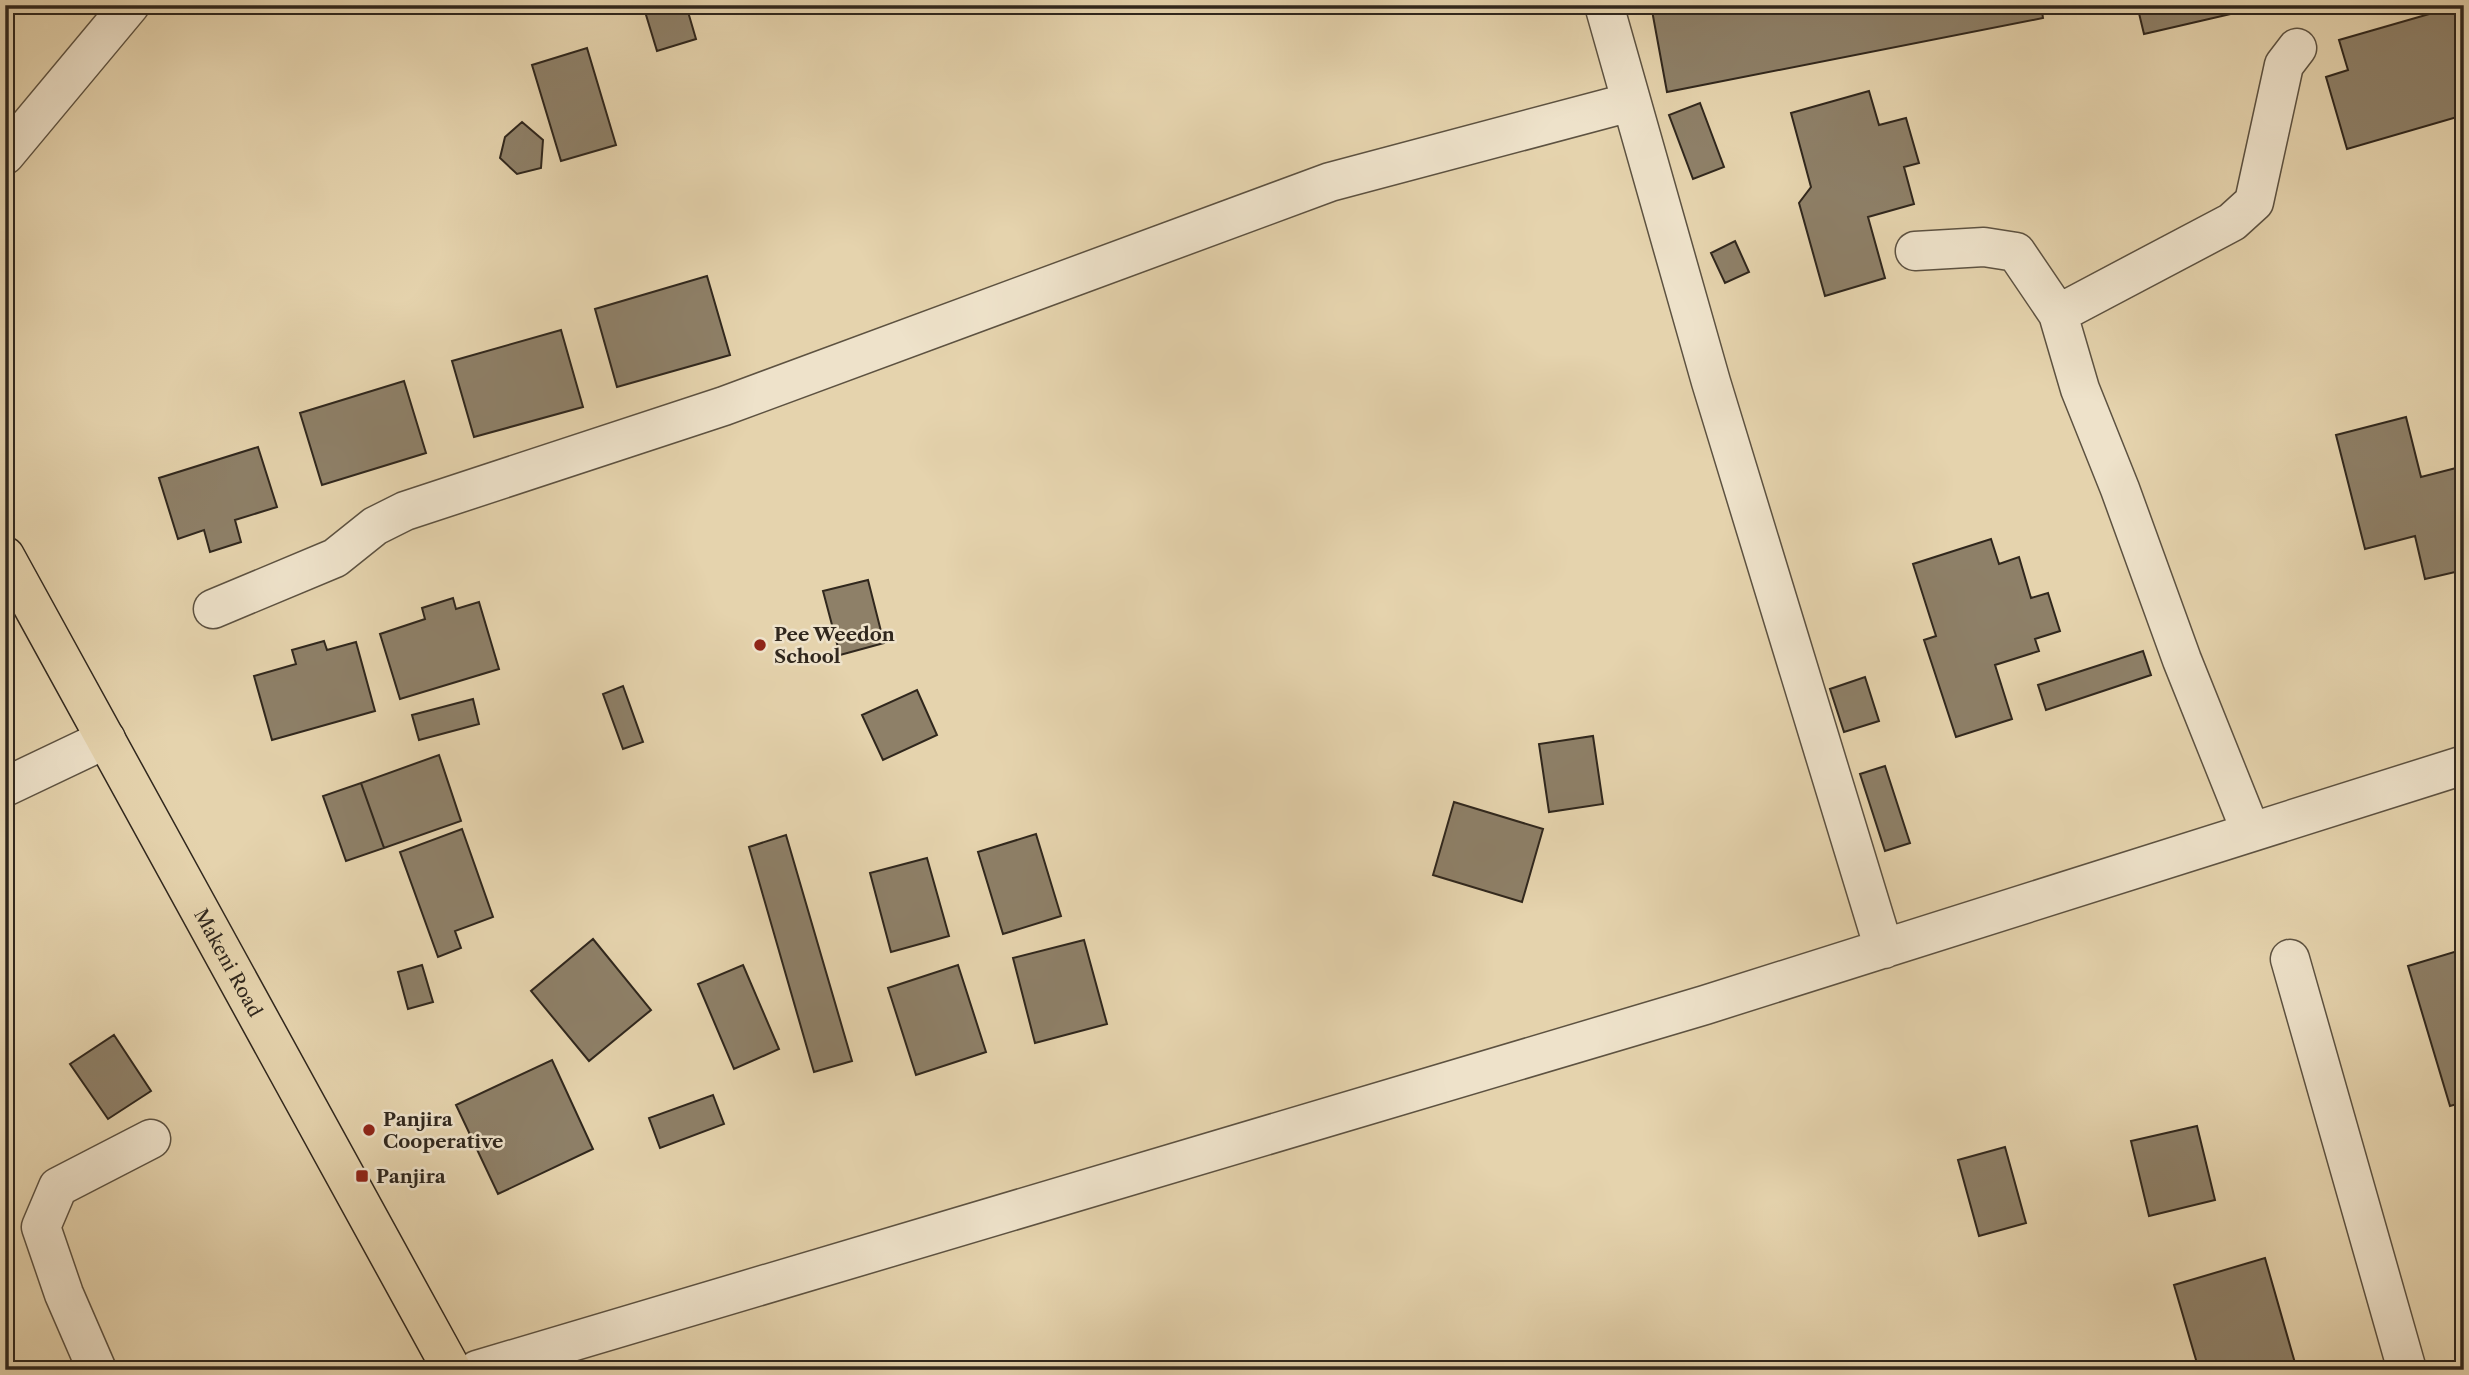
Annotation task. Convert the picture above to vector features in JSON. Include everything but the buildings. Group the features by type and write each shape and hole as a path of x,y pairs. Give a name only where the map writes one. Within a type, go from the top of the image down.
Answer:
{"main road":[{"name":"Makeni Road","path":"5,556 452,1370"}],"street":[{"path":"5,155 130,5"},
{"path":"1604,5 1711,382 1884,949"},
{"path":"2058,314 2244,214 2254,202 2284,65 2297,48"},
{"path":"214,609 335,558 375,526 405,510 724,406 1330,182 1631,102"},
{"path":"1914,251 1984,247 2017,253 2058,314 2080,389 2120,489 2182,660 2251,832"},
{"path":"5,787 106,739"},
{"path":"477,1370 1705,1005 2464,765"},
{"path":"2290,959 2407,1370"},
{"path":"97,1370 64,1294 41,1227 58,1187 151,1139"}],"place":[{"name":"Pee Weedon School","path":"760,645"},
{"name":"Panjira Cooperative","path":"369,1130"},
{"name":"Panjira","path":"362,1176"}]}
